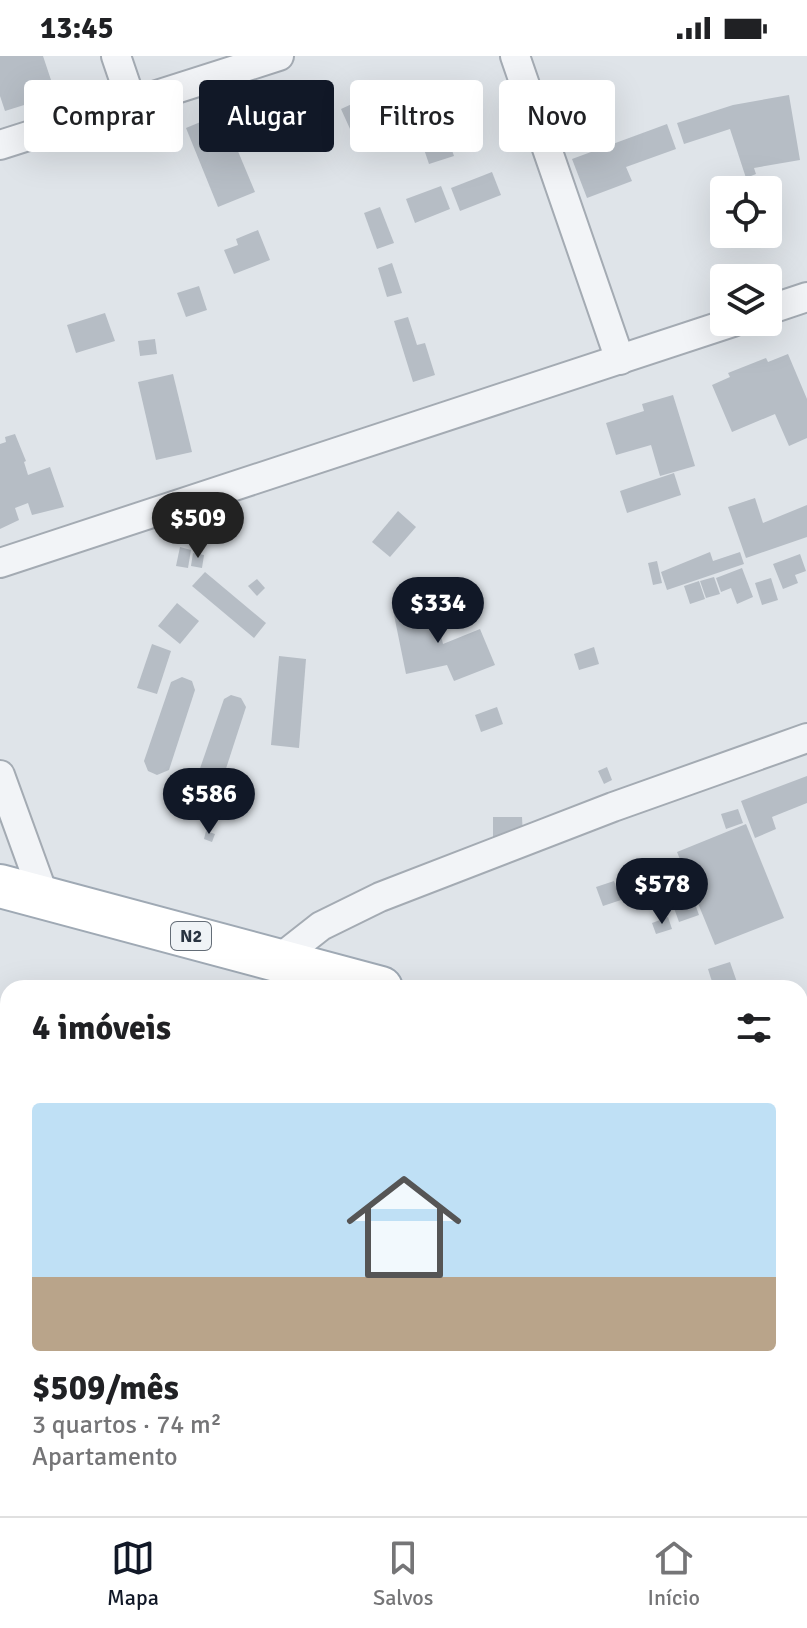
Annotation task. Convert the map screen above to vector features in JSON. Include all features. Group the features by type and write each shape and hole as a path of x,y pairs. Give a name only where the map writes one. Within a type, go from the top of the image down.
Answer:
{"main road":[{"name":"N2","path":"0,886 353,980"}],"street":[{"path":"116,56 124,80"},
{"path":"183,87 279,56"},
{"path":"515,56 620,360"},
{"path":"0,145 24,137"},
{"path":"782,305 807,297"},
{"path":"0,563 710,330"},
{"path":"279,959 321,926 380,897 613,807 807,738"},
{"path":"0,775 45,899"}],"building":[{"path":"0,56 43,56 51,80 24,80 24,105 5,111 0,96"},
{"path":"789,95 800,160 754,168 756,174 745,176 730,129 684,144 677,123 733,105"},
{"path":"350,105 350,129 341,109"},
{"path":"199,123 199,152 238,152 255,192 218,207 186,128"},
{"path":"667,124 676,149 626,167 632,181 587,198 572,159 591,152 615,152 615,143"},
{"path":"425,152 453,152 454,156 429,164"},
{"path":"492,172 501,195 460,211 451,188"},
{"path":"441,186 450,209 415,223 406,199"},
{"path":"380,207 394,243 377,249 364,213"},
{"path":"258,230 270,260 234,274 224,250 238,245 236,239"},
{"path":"392,263 402,293 387,297 378,268"},
{"path":"199,286 207,310 186,317 177,293"},
{"path":"105,313 115,341 76,353 67,325"},
{"path":"408,317 417,345 425,343 435,375 413,382 394,321"},
{"path":"155,339 157,354 140,356 138,341"},
{"path":"788,354 807,399 807,438 789,446 775,414 732,432 712,385 730,377 728,373 766,358 768,362"},
{"path":"173,374 192,452 156,460 138,382"},
{"path":"673,395 695,466 660,476 651,445 616,455 606,423 644,411 642,404"},
{"path":"15,434 28,475 50,467 64,507 32,515 28,503 15,508 19,520 0,529 0,444 6,442 5,437"},
{"path":"674,473 681,495 627,513 620,491"},
{"path":"755,498 763,523 807,505 807,537 746,558 728,507"},
{"path":"398,511 416,527 390,557 372,542"},
{"path":"180,547 191,550 188,568 176,566"},
{"path":"710,552 713,561 740,552 744,564 667,590 661,572"},
{"path":"193,553 204,555 202,568 191,566"},
{"path":"800,554 806,571 795,575 798,583 783,589 773,564"},
{"path":"657,561 662,583 653,585 648,563"},
{"path":"742,568 753,597 737,604 731,588 721,592 716,578"},
{"path":"205,572 266,623 254,638 192,586"},
{"path":"714,577 720,594 706,598 700,581"},
{"path":"771,578 778,600 762,605 755,583"},
{"path":"257,579 265,588 257,596 248,586"},
{"path":"699,581 705,599 690,604 684,586"},
{"path":"433,602 443,644 480,629 495,665 454,681 447,665 406,674 393,610"},
{"path":"177,603 199,621 180,644 158,626"},
{"path":"152,644 171,651 157,694 137,688"},
{"path":"594,647 599,664 579,670 574,654"},
{"path":"279,656 306,659 299,748 271,745"},
{"path":"182,677 192,681 195,690 169,770 157,775 148,771 144,761 171,682"},
{"path":"231,695 241,698 246,707 220,787 209,792 200,789 196,780 224,699"},
{"path":"497,707 503,724 481,732 475,715"},
{"path":"607,767 612,780 604,784 598,771"},
{"path":"807,776 807,803 772,817 776,829 755,838 741,801"},
{"path":"738,809 743,823 726,829 721,814"},
{"path":"493,817 522,817 523,836 493,837"},
{"path":"746,824 784,918 715,945 677,852"},
{"path":"206,831 215,834 212,842 204,839"},
{"path":"614,881 621,900 603,906 596,887"},
{"path":"689,887 699,915 679,922 669,894"},
{"path":"668,917 672,929 656,934 652,923"},
{"path":"730,962 736,980 711,980 708,969"}]}
